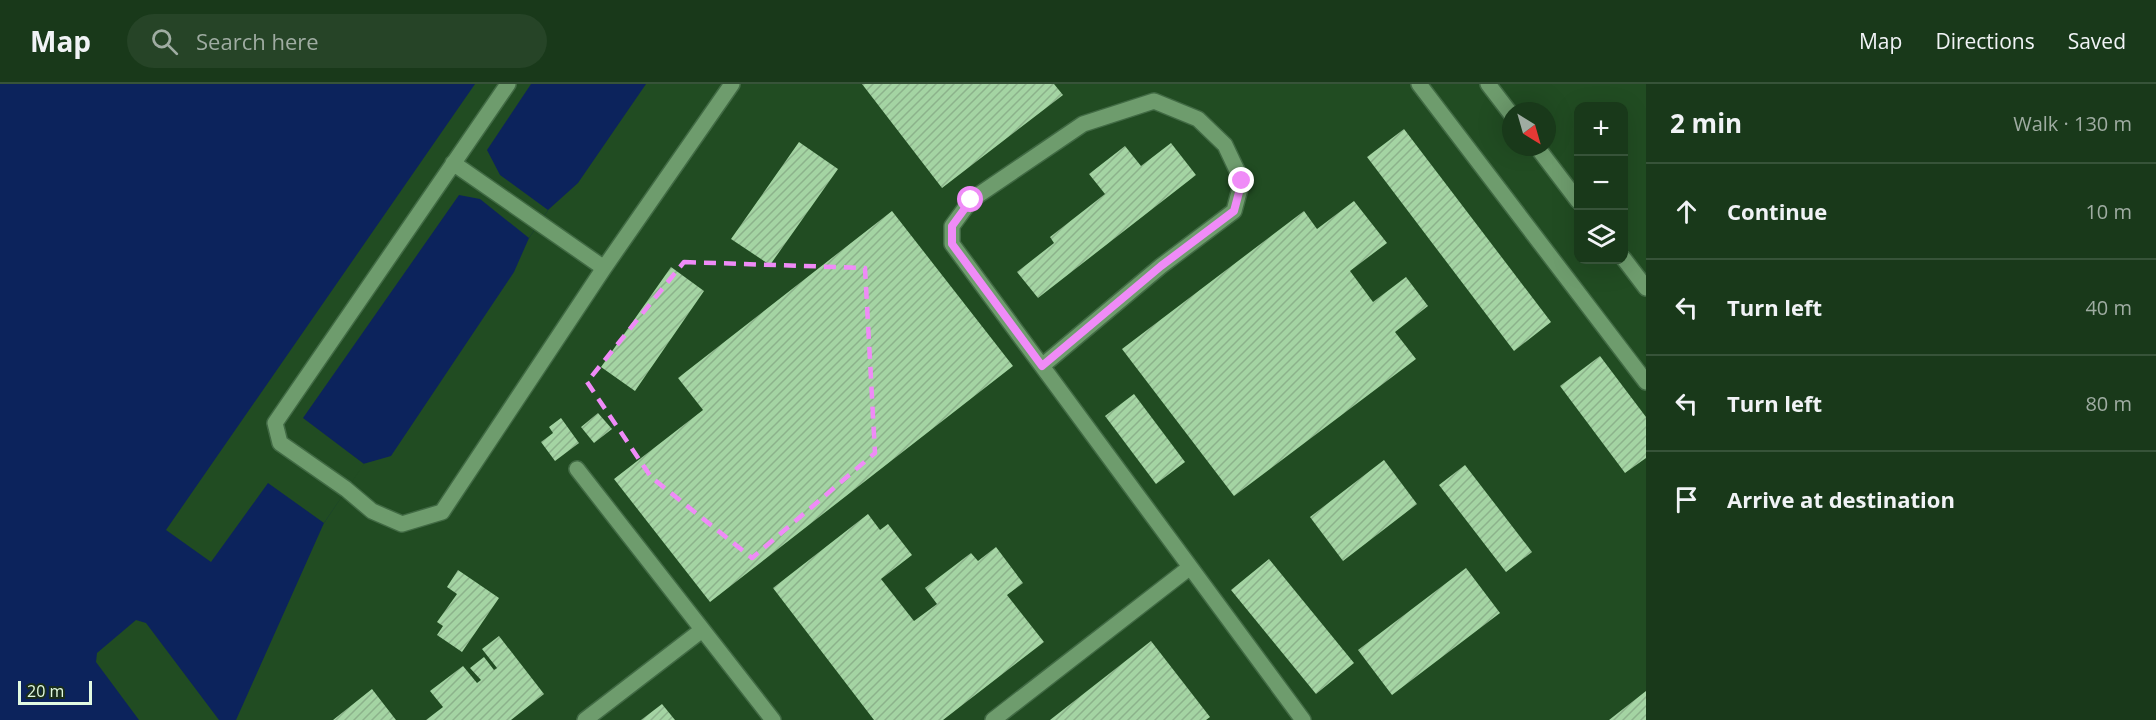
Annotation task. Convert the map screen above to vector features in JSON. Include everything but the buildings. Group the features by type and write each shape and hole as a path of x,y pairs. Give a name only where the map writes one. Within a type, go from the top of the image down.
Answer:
{"lane":[{"path":"508,84 275,423 280,443 346,489 372,511 402,524 442,512 604,268 732,84"},
{"path":"1419,84 1646,382"},
{"path":"1488,84 1502,102"},
{"path":"1042,366 1161,266 1234,211 1242,181 1226,145 1198,119 1154,101 1083,124 971,200 952,226 952,244 1303,720"},
{"path":"1544,156 1574,196"},
{"path":"453,163 604,268"},
{"path":"1627,264 1646,288"},
{"path":"577,469 773,720"},
{"path":"993,720 1189,568"},
{"path":"585,720 702,630"}],"highlighted area":[{"path":"684,262 865,268 875,453 752,558 651,477 587,382"}],"water":[{"path":"0,84 646,84 578,183 548,210 529,238 514,272 391,456 363,464 324,523 236,720 0,720"}],"pier":[{"path":"475,84 531,84 487,150 500,175 548,210 529,238 480,199 459,195 303,418 364,464 324,523 268,483 211,562 166,530"},
{"path":"136,620 146,623 219,720 139,720 96,662 97,653"}],"route":[{"path":"971,200 952,226 952,244 1042,366 1161,266 1234,211 1242,181"}]}
